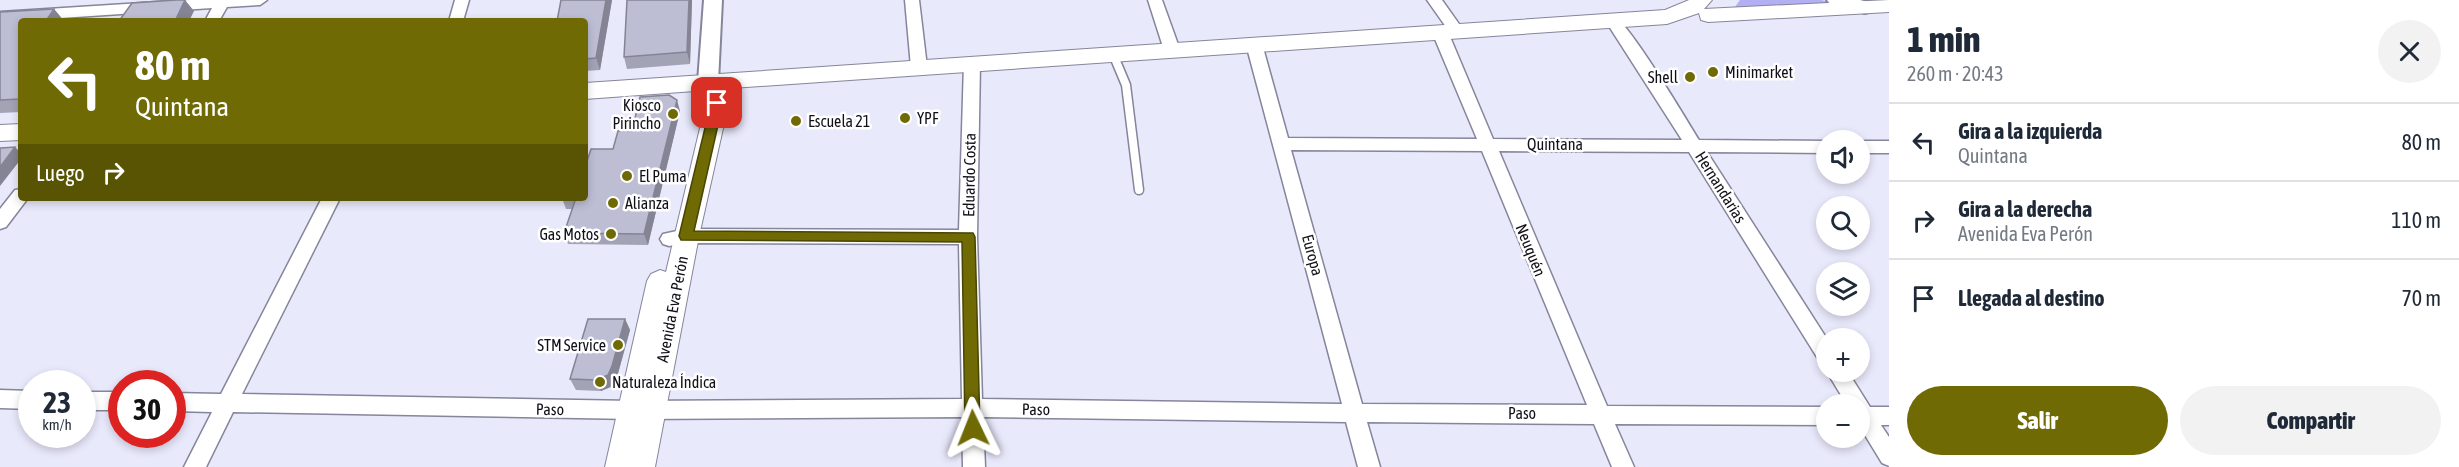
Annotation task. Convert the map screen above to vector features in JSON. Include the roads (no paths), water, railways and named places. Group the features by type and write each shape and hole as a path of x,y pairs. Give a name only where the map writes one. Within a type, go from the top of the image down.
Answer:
{"main road":[{"path":"1701,5 1728,8 1733,0"},
{"path":"588,91 1667,17 1701,5 1865,7 1889,5"},
{"name":"Avenida Eva Perón","path":"640,467 643,410 678,237 715,82"},
{"path":"0,133 18,132"},
{"name":"Avenida Eva Perón","path":"621,467 643,410"}],"street":[{"path":"0,17 260,0"},
{"path":"457,18 462,0"},
{"path":"713,0 715,82"},
{"path":"715,82 725,0"},
{"path":"912,0 919,67"},
{"path":"1155,0 1172,50"},
{"name":"Neuquén","path":"1434,0 1448,31 1487,144 1598,413 1623,467"},
{"path":"1836,0 1865,7"},
{"path":"214,18 223,1"},
{"name":"Hernandarias","path":"1611,20 1627,40 1816,339"},
{"name":"Europa","path":"1254,44 1369,467"},
{"name":"Eduardo Costa","path":"972,63 968,237 974,467"},
{"name":"Quintana","path":"1283,144 1816,147"},
{"path":"1870,147 1889,147"},
{"path":"0,222 18,199"},
{"path":"195,467 329,201"},
{"path":"678,237 968,237"},
{"path":"0,399 18,400"},
{"name":"Paso","path":"186,402 643,410 972,408 1816,416"},
{"path":"1870,413 1889,416"},
{"path":"1870,425 1889,456"}],"lane":[{"path":"1113,54 1126,85 1139,190"}],"place":[{"name":"Minimarket","path":"1713,72"},
{"name":"Shell","path":"1690,77"},
{"name":"Kiosco Pirincho","path":"673,114"},
{"name":"YPF","path":"905,118"},
{"name":"Escuela 21","path":"796,121"},
{"name":"El Puma","path":"627,176"},
{"name":"Alianza","path":"613,203"},
{"name":"Gas Motos","path":"611,234"},
{"name":"STM Service","path":"618,345"},
{"name":"Naturaleza Índica","path":"600,382"}]}
